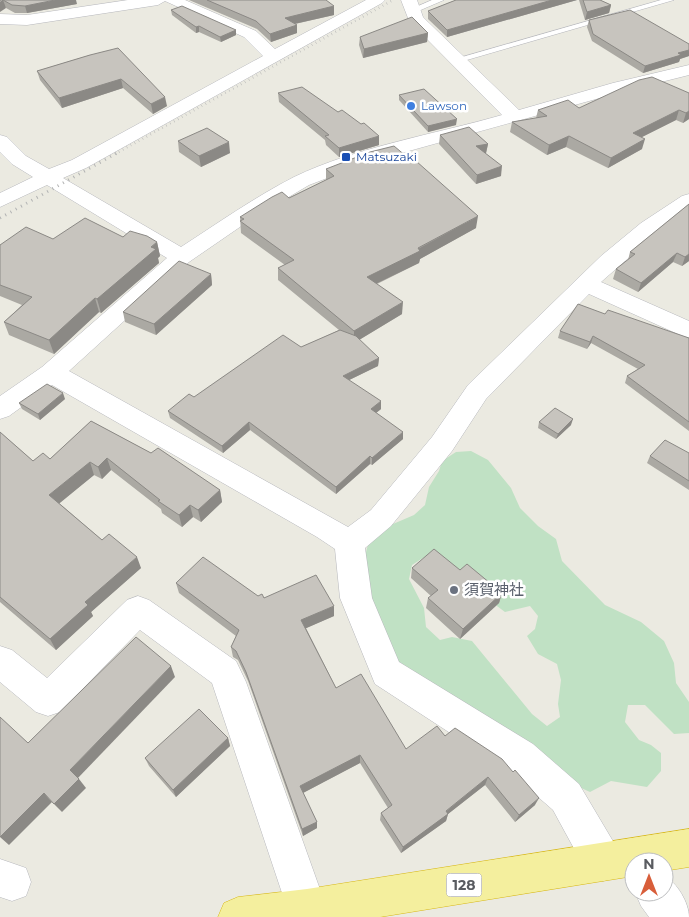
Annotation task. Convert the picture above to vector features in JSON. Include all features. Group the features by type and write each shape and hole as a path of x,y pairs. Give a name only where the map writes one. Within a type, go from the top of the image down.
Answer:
{"highway":[{"name":"128","path":"238,917 308,909 689,848"}],"street":[{"path":"0,20 27,20 158,0"},
{"path":"172,0 250,34 274,57"},
{"path":"0,201 79,164 377,0"},
{"path":"411,5 422,25 516,117"},
{"path":"0,409 51,373 181,257 246,214 315,175 362,158 620,87 689,70"},
{"path":"0,141 19,160 181,257"},
{"path":"0,186 48,177"},
{"path":"349,543 381,518 442,444 477,392 609,261 649,228 689,200"},
{"path":"586,284 689,331"},
{"path":"51,373 327,528 349,543 356,598 387,673 520,757 566,797 623,860"},
{"path":"0,661 48,700 138,610 224,672 308,909"},
{"path":"663,902 673,917"}],"lane":[{"path":"411,5 440,0"},
{"path":"457,60 670,0"}],"green space":[{"path":"471,451 488,460 511,488 520,508 538,526 556,539 562,561 605,605 641,622 664,641 674,663 676,683 689,702 689,733 674,734 645,705 628,705 625,722 639,740 651,745 661,753 661,771 647,787 611,781 590,792 557,777 412,677 387,651 364,600 363,563 369,541 383,526 414,515 425,505 429,487 439,471 442,461 456,452","holes":["423,558 447,569 505,612 530,606 538,616 535,629 527,636 538,654 557,664 561,680 558,704 560,717 547,726 532,714 472,641 452,637 440,640 426,627 424,608 409,579 412,565"]}],"building":[{"path":"3,0 55,0 25,6 12,5"},
{"path":"207,0 326,0 334,6 285,18 297,25 270,34 256,21"},
{"path":"456,0 552,0 447,30 428,11"},
{"path":"583,0 600,0 611,5 587,12"},
{"path":"182,6 236,30 220,37 199,26 196,27 171,10"},
{"path":"630,10 689,44 689,50 678,53 681,55 645,66 593,34 589,20"},
{"path":"412,17 428,33 364,49 360,37"},
{"path":"118,48 165,97 151,104 121,79 59,98 37,71 90,55"},
{"path":"652,77 689,93 689,111 686,113 679,110 633,133 645,139 611,158 569,136 549,145 512,122 547,116 538,110 568,100 579,108 639,80"},
{"path":"302,87 338,112 342,110 361,124 364,123 379,136 339,148 325,136 329,135 278,93"},
{"path":"424,89 457,119 428,126 399,95"},
{"path":"469,127 488,144 476,146 502,166 477,175 440,135"},
{"path":"207,128 229,142 199,156 178,141"},
{"path":"394,146 413,162 416,161 478,216 418,248 420,251 367,277 403,302 354,331 278,268 294,260 240,221 244,219 240,217 282,192 289,198 334,176 326,169 370,152"},
{"path":"689,204 689,254 685,257 677,253 641,283 616,269 635,254 630,252"},
{"path":"85,218 123,237 130,231 147,236 157,242 151,247 156,249 97,299 95,298 49,340 4,322 32,297 0,285 0,245 26,227 53,239"},
{"path":"179,261 211,274 154,324 123,312"},
{"path":"578,304 605,314 608,310 689,338 689,422 627,376 645,365 593,336 590,342 560,331"},
{"path":"340,330 356,336 379,358 343,376 381,401 371,409 403,432 372,458 370,456 336,487 249,422 222,446 168,411 189,394 194,397 283,335 301,347"},
{"path":"47,384 63,393 38,414 19,403"},
{"path":"555,408 573,419 558,434 539,422"},
{"path":"91,421 151,453 158,448 220,490 198,510 190,505 179,515 158,501 160,500 107,458 98,467 90,462 49,495 102,540 109,534 137,557 85,602 88,605 50,639 0,597 0,432 33,461 43,453 50,459"},
{"path":"665,440 689,453 689,481 650,456"},
{"name":"須賀神社","path":"434,549 460,570 467,564 502,593 463,629 428,598 438,590 412,568"},
{"path":"203,557 258,596 262,594 264,598 316,575 334,606 301,620 336,688 361,674 406,749 437,726 445,736 455,728 502,759 513,772 515,770 539,798 519,815 488,777 446,811 448,814 403,847 381,813 392,805 360,755 300,786 317,822 302,829 246,672 236,651 231,647 239,630 176,583"},
{"path":"136,637 171,666 70,770 79,779 54,804 44,793 0,837 0,717 28,743"},
{"path":"199,709 228,738 173,790 145,758"}],"railway":[{"path":"115,154 393,0"},
{"path":"0,218 117,153"}],"place":[{"name":"Lawson","path":"411,106"},
{"name":"Matsuzaki","path":"346,157"},
{"name":"須賀神社","path":"454,590"}]}
